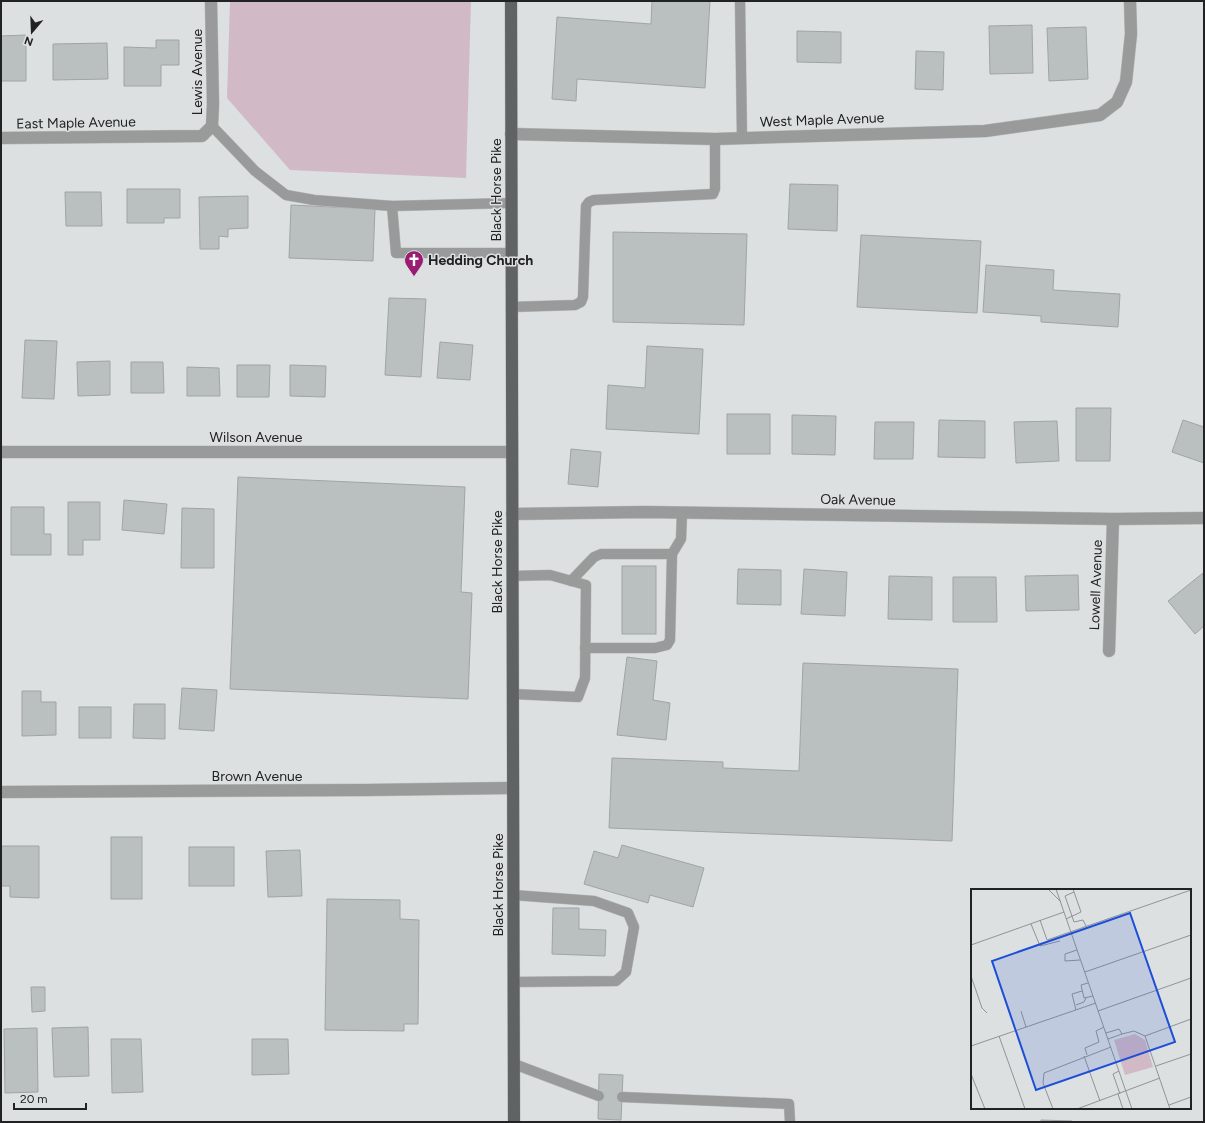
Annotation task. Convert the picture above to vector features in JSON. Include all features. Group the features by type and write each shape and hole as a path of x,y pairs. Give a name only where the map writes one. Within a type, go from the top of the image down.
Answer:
{"main road":[{"name":"Black Horse Pike","path":"511,1 511,452 514,1122"}],"street":[{"name":"Lewis Avenue","path":"151,137 202,136 212,126 211,1"},
{"name":"West Maple Avenue","path":"511,134 715,139 985,131 1100,115 1117,102 1126,82 1130,34 1130,1"},
{"name":"East Maple Avenue","path":"1,138 151,137"},
{"name":"Wilson Avenue","path":"1,452 511,452"},
{"name":"Oak Avenue","path":"512,514 682,513 1113,519 1204,518"},
{"name":"Lowell Avenue","path":"1109,651 1113,519"},
{"name":"Brown Avenue","path":"1,792 513,788"}],"lane":[{"path":"740,1 742,138"},
{"path":"212,126 255,171 286,195 314,200 392,206 512,203"},
{"path":"511,307 575,305 581,302 583,297 586,206 589,202 713,194 715,189 715,139"},
{"path":"392,206 396,253 511,253"},
{"path":"585,648 656,648 667,645 670,640 672,554 681,539 682,513"},
{"path":"571,581 594,557 601,554 672,554"},
{"path":"512,576 550,575 586,585 585,678 578,697 513,694"},
{"path":"513,894 594,901 628,913 634,927 626,972 616,981 513,982"},
{"path":"514,1064 598,1096"},
{"path":"622,1097 789,1104 790,1122"}],"shaded area":[{"path":"230,1 471,1 466,178 290,170 227,98"}],"building":[{"path":"652,1 710,1 705,88 577,79 576,101 552,99 557,17 651,24"},
{"path":"1032,25 1033,73 990,74 989,26"},
{"path":"1086,27 1088,79 1049,81 1047,28"},
{"path":"797,31 841,32 841,63 797,62"},
{"path":"26,35 26,81 1,81 1,36"},
{"path":"156,40 179,40 179,65 161,65 161,86 124,86 124,47 156,48"},
{"path":"107,43 108,79 53,80 53,44"},
{"path":"916,51 944,52 943,90 915,89"},
{"path":"790,184 838,185 837,231 788,229"},
{"path":"127,189 180,189 180,218 164,218 164,223 127,223"},
{"path":"65,192 101,192 102,226 66,226"},
{"path":"248,196 248,228 228,229 228,237 219,236 219,249 200,249 199,197"},
{"path":"291,205 375,209 373,261 289,258"},
{"path":"613,232 747,234 744,325 613,322"},
{"path":"861,235 981,241 977,313 857,307"},
{"path":"986,265 1054,270 1053,290 1120,294 1118,327 1041,322 1041,316 983,312"},
{"path":"389,298 426,299 421,377 385,375"},
{"path":"25,340 57,341 54,399 22,398"},
{"path":"440,342 473,345 470,380 437,378"},
{"path":"647,346 703,349 699,434 606,429 608,385 645,388"},
{"path":"110,361 110,395 78,396 77,362"},
{"path":"131,362 163,362 164,393 131,393"},
{"path":"237,365 270,365 269,397 237,397"},
{"path":"290,365 326,366 325,397 290,396"},
{"path":"187,367 219,368 220,396 187,396"},
{"path":"1076,408 1111,408 1110,461 1076,461"},
{"path":"727,414 770,414 770,454 727,454"},
{"path":"792,415 836,416 835,455 792,454"},
{"path":"939,420 985,421 985,458 938,457"},
{"path":"1183,420 1204,427 1204,463 1172,452"},
{"path":"1057,421 1059,461 1016,463 1014,422"},
{"path":"875,422 914,422 913,459 874,459"},
{"path":"571,449 601,452 598,487 568,484"},
{"path":"238,477 465,487 461,592 472,593 468,699 230,689"},
{"path":"124,500 167,504 164,534 122,530"},
{"path":"68,502 100,502 100,540 83,540 83,555 68,555"},
{"path":"11,507 44,507 44,534 51,534 51,555 11,555"},
{"path":"182,508 214,509 214,568 181,568"},
{"path":"622,566 656,566 656,634 622,634"},
{"path":"738,569 781,570 781,605 737,604"},
{"path":"804,569 847,572 845,616 801,614"},
{"path":"1203,573 1204,626 1195,634 1168,601"},
{"path":"1078,575 1079,610 1026,611 1025,576"},
{"path":"889,576 932,577 932,620 888,619"},
{"path":"953,577 996,577 997,622 953,622"},
{"path":"627,657 657,661 653,700 670,703 666,740 617,735"},
{"path":"803,663 958,669 952,841 609,828 612,758 723,762 723,768 799,771"},
{"path":"182,688 217,690 214,731 179,729"},
{"path":"22,691 41,691 41,702 56,702 56,735 22,736"},
{"path":"134,704 165,704 165,739 133,738"},
{"path":"79,707 111,707 111,738 79,738"},
{"path":"111,837 142,837 142,899 111,899"},
{"path":"622,845 704,868 693,907 650,895 648,903 584,884 594,851 618,858"},
{"path":"1,846 39,846 39,898 10,897 10,886 1,886"},
{"path":"189,847 234,847 234,886 189,886"},
{"path":"300,850 302,896 268,897 266,851"},
{"path":"327,899 400,900 400,919 419,920 418,1024 404,1024 404,1031 325,1030"},
{"path":"553,908 579,908 579,929 606,930 605,956 552,954"},
{"path":"31,987 45,987 45,1011 32,1012"},
{"path":"88,1027 89,1076 54,1077 52,1028"},
{"path":"37,1028 38,1092 5,1093 4,1029"},
{"path":"111,1039 141,1039 143,1092 112,1093"},
{"path":"252,1039 288,1039 289,1074 252,1075"},
{"path":"599,1074 623,1075 621,1120 598,1119"},
{"path":"1041,1120 1072,1121 1072,1122 1041,1122"}],"place":[{"name":"Hedding Church","path":"414,277"}]}
